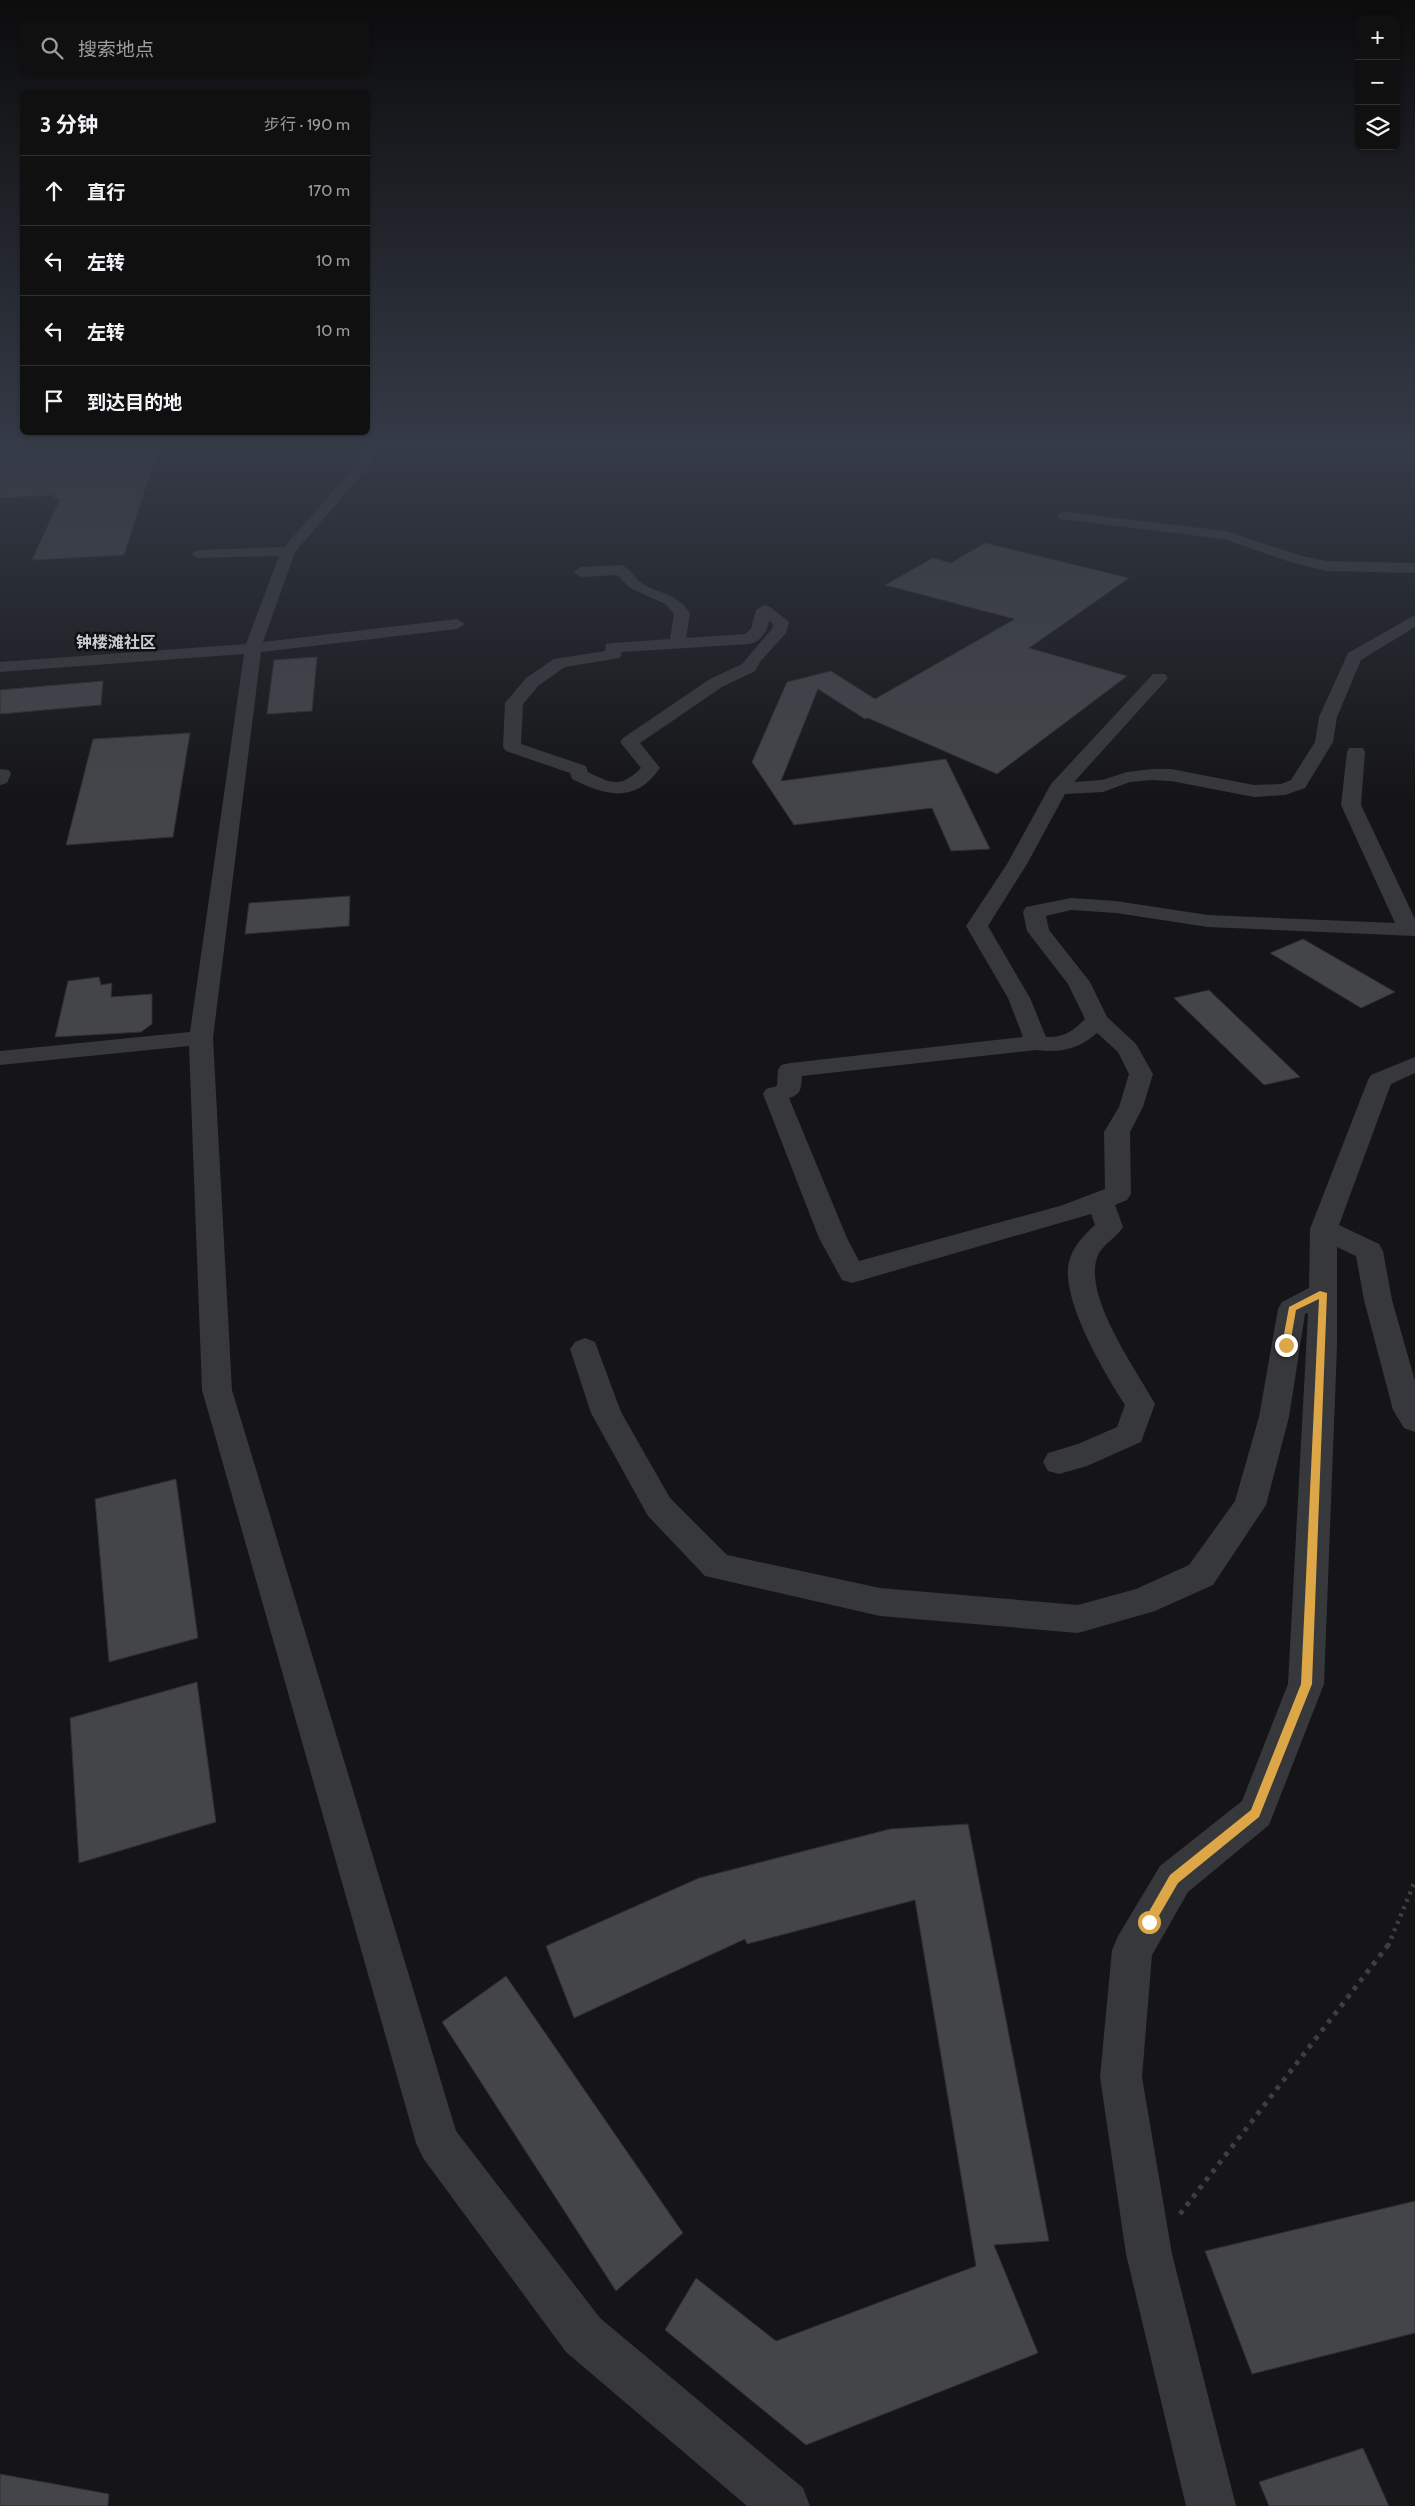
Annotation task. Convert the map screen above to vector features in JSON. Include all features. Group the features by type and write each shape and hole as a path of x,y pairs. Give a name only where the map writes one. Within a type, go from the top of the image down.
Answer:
{"street":[{"path":"283,566 253,648 201,1038 217,1390 438,2143 583,2335 785,2506"},
{"path":"1327,566 1415,568"},
{"path":"581,572 620,570 635,585 671,601 682,614 677,645"},
{"path":"764,610 781,622 780,630 752,660 749,667 716,683 629,742 652,768 643,778 627,789 607,789 580,775 579,770 512,747 514,702 532,682 560,663 614,654 612,648 677,645 750,639 759,630 764,610"},
{"path":"1058,788 1105,786 1122,778 1145,775 1170,776 1260,791 1283,791 1292,788 1298,784 1324,742 1328,717 1354,657 1415,620"},
{"path":"0,667 253,648 457,624"},
{"path":"1037,1043 1019,998 978,926 1017,864 1058,788 1159,678"},
{"path":"1097,1020 1080,1036 1058,1047 1037,1043 790,1070 789,1090 775,1094 833,1238 852,1273 1072,1211 1118,1194 1117,1132 1131,1107 1141,1074 1128,1049 1097,1020 1079,982 1038,931 1034,912 1071,904 1116,907 1208,921 1412,930 1351,806 1356,752"},
{"path":"0,1058 201,1038"},
{"path":"1211,2506 1149,2254 1121,2077 1132,1950 1174,1879 1256,1813 1306,1684 1323,1293 1324,1229 1380,1080 1415,1064"},
{"path":"1059,1462 1087,1454 1130,1434 1140,1404 1120,1374 1100,1336 1081,1279 1086,1250 1109,1227 1100,1201"},
{"path":"1324,1229 1369,1251 1378,1300 1408,1410 1415,1420"},
{"path":"585,1349 606,1413 659,1507 717,1566 880,1602 1078,1619 1143,1602 1200,1575 1250,1505 1274,1417 1292,1309 1323,1293"}],"path":[{"path":"1149,2254 1389,1944 1415,1881"}],"building":[{"path":"919,566 1079,566 1129,578 1029,648 1127,676 997,774 868,718 865,719 818,689 781,781 946,759 990,849 951,851 932,808 794,825 752,762 787,682 831,671 875,699 1015,619 885,585"},
{"path":"317,657 312,711 267,714 274,660"},
{"path":"103,681 101,705 0,714 0,690"},
{"path":"190,733 173,837 66,845 93,739"},
{"path":"350,896 349,926 245,934 249,903"},
{"path":"1303,939 1395,992 1361,1008 1270,953"},
{"path":"99,977 101,985 112,983 111,997 152,994 152,1024 141,1032 55,1037 68,981"},
{"path":"1209,990 1300,1077 1264,1085 1174,998"},
{"path":"176,1479 198,1638 109,1662 95,1499"},
{"path":"197,1682 216,1822 79,1863 70,1718"},
{"path":"968,1824 1049,2241 994,2245 1038,2353 806,2445 665,2330 696,2278 776,2341 976,2266 915,1900 747,1944 745,1939 574,2018 546,1946 699,1878 890,1829"},
{"path":"506,1976 683,2233 616,2291 442,2022"},
{"path":"1415,2201 1415,2333 1252,2374 1205,2251"},
{"path":"1363,2448 1389,2506 1269,2506 1259,2482"},
{"path":"0,2474 109,2494 108,2506 0,2506"}],"district":[{"name":"钟楼滩社区","path":"116,642"}],"route":[{"path":"1149,1922 1174,1879 1256,1813 1306,1684 1323,1293 1292,1309 1286,1345"}]}
